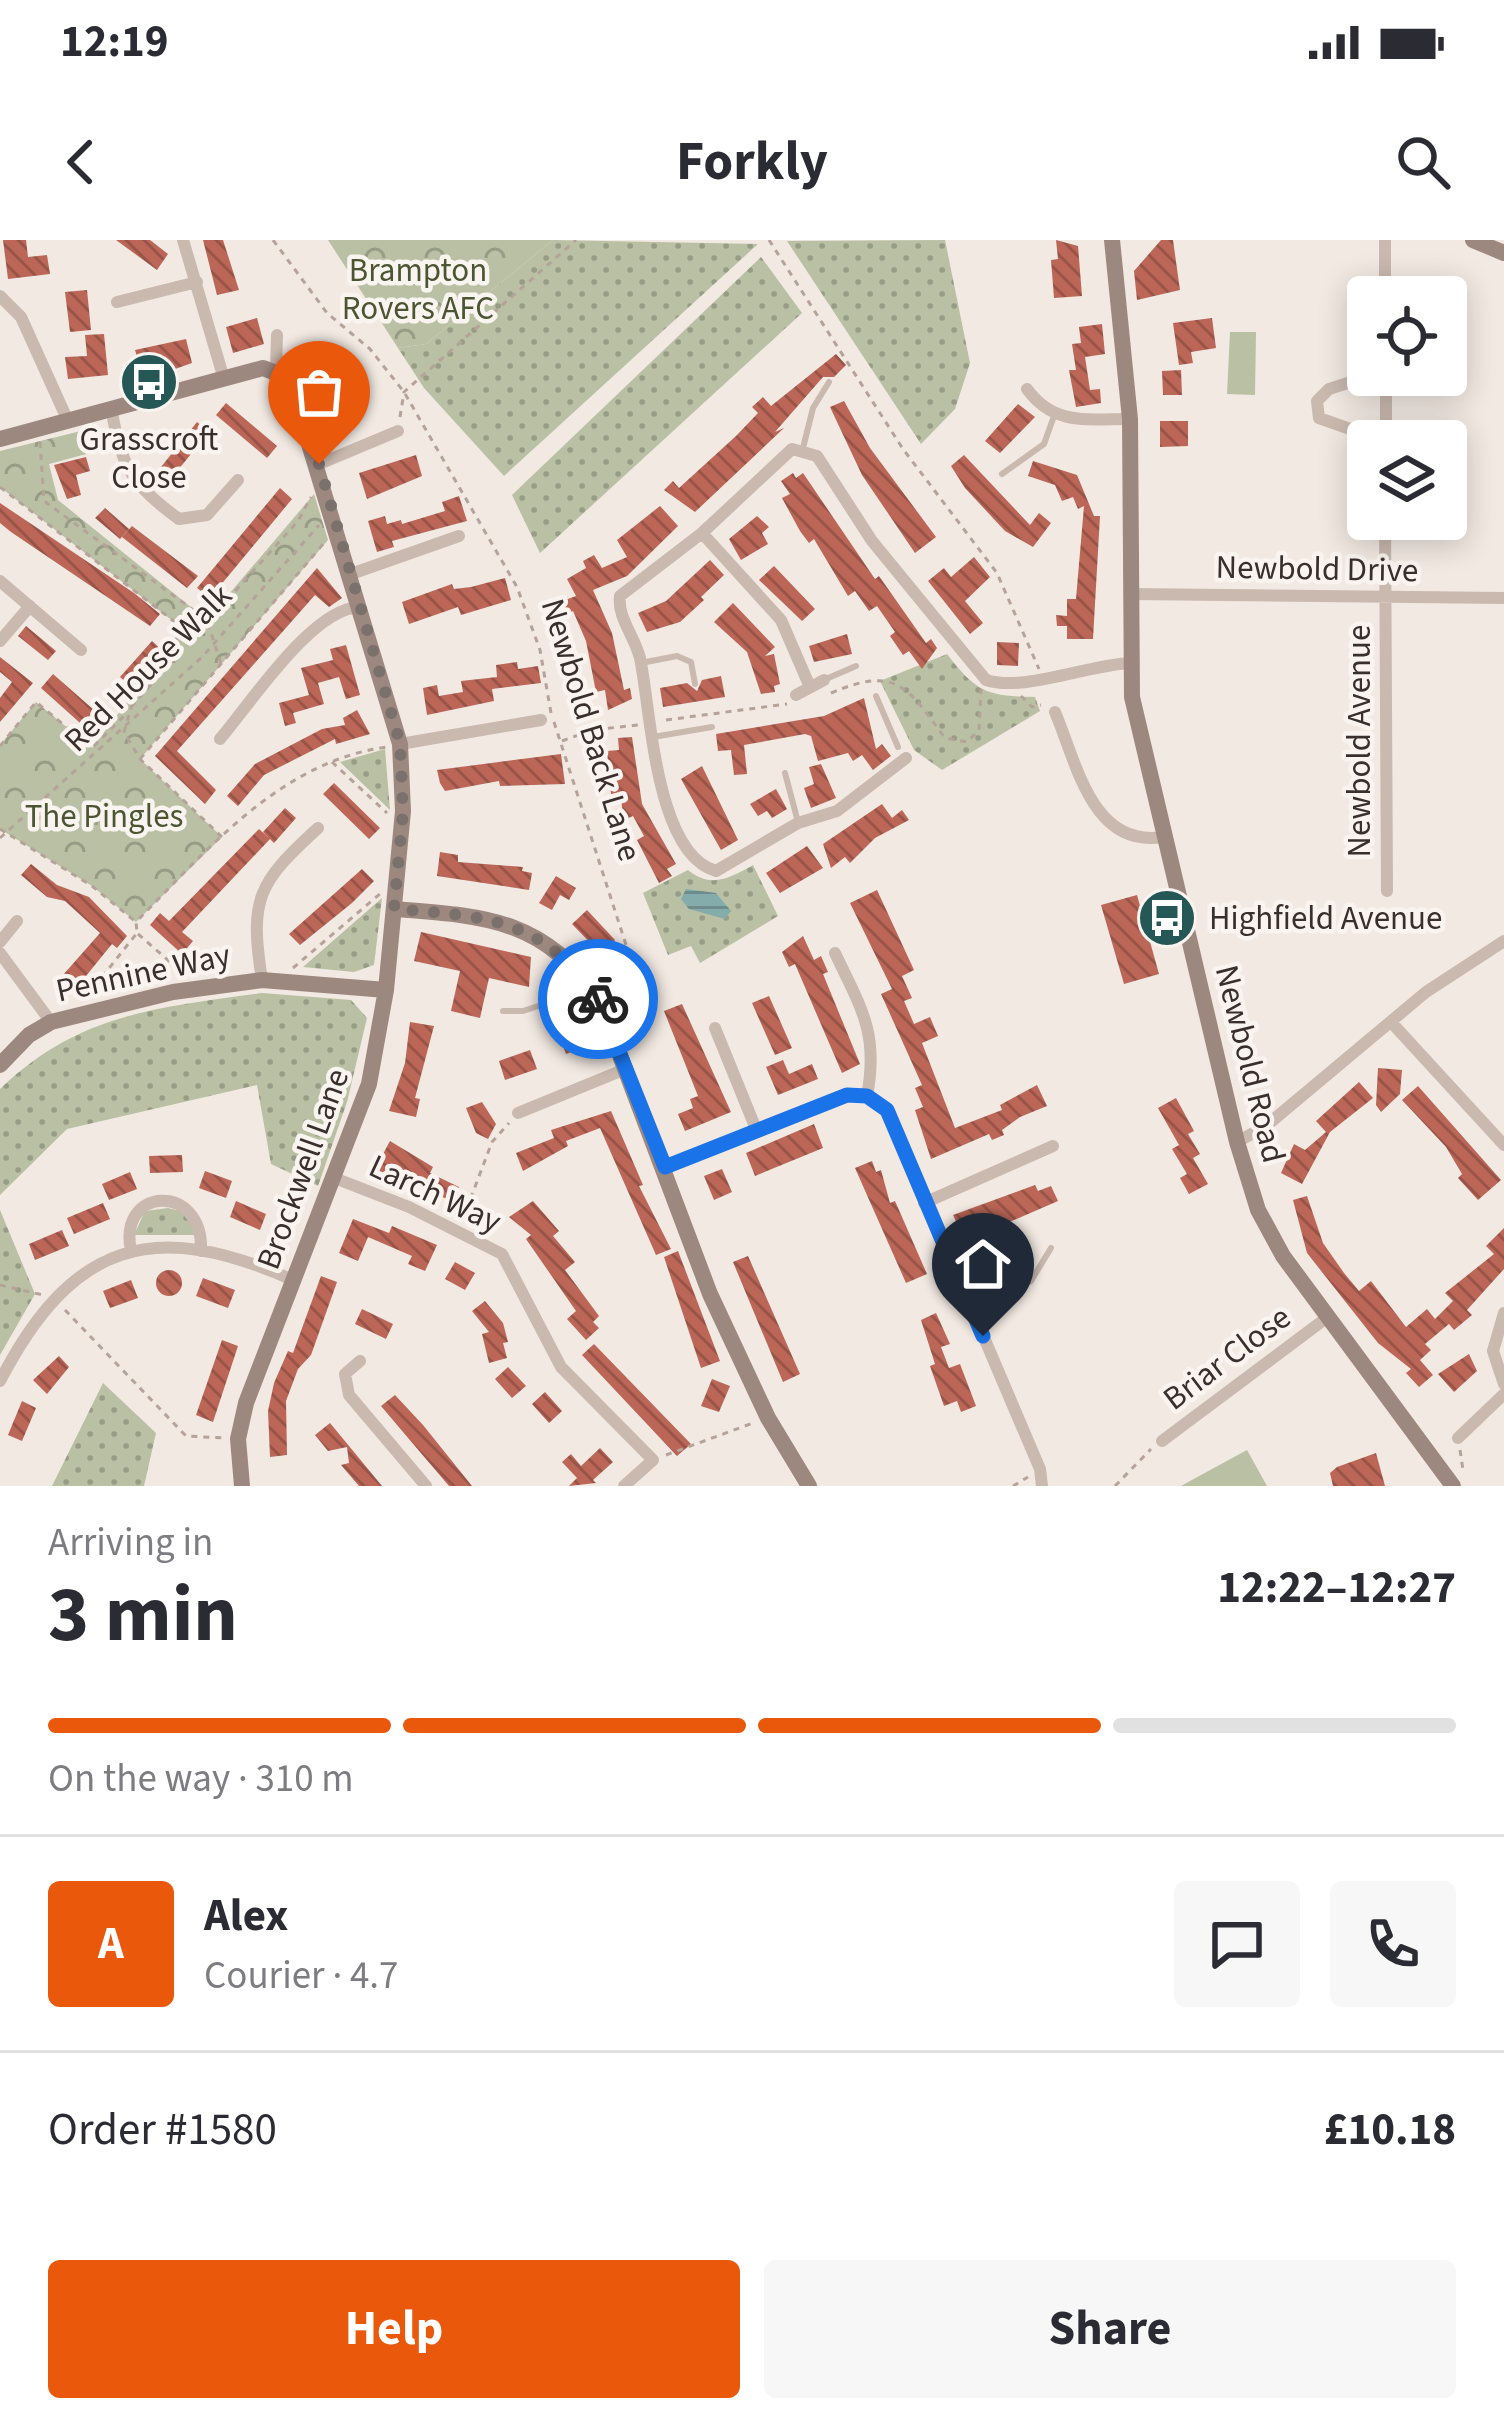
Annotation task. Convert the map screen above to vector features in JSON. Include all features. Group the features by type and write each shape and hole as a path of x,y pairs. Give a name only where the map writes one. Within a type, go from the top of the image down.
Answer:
{"street":[{"path":"183,240 224,379"},
{"name":"Newbold Road","path":"1112,240 1130,419 1129,663 1163,837 1237,1142 1258,1210 1325,1319 1450,1485"},
{"path":"1385,240 1385,276"},
{"path":"1473,240 1504,253"},
{"path":"117,302 196,282"},
{"path":"0,296 21,317 68,421"},
{"name":"Brockwell Lane","path":"242,1486 238,1439 246,1402 337,1179 369,1084 386,990 402,827 400,743 351,574 330,526 321,473 283,374 277,335"},
{"path":"0,439 263,368 283,374"},
{"path":"1347,383 1328,389 1317,401 1319,418 1347,428"},
{"path":"1027,389 1054,416 1130,419"},
{"path":"112,412 120,461 150,498 178,519 207,514 238,480"},
{"path":"321,473 398,431"},
{"path":"905,757 838,812 798,823 736,865 716,871 704,868 665,802 641,663 620,596 702,533 780,458 803,448 817,456 872,541 986,680 1020,686 1100,665 1129,663"},
{"path":"702,533 781,620 810,687"},
{"path":"351,574 459,536"},
{"name":"Newbold Avenue","path":"1385,540 1387,891"},
{"path":"0,581 80,650"},
{"name":"Newbold Drive","path":"1130,594 1504,598"},
{"path":"0,641 30,606"},
{"path":"220,740 317,624 342,607 360,607"},
{"path":"797,698 810,687 826,687"},
{"path":"1055,712 1099,814 1115,831 1141,841 1163,837"},
{"path":"400,743 541,720"},
{"path":"270,981 254,928 257,898 271,871 318,828"},
{"path":"394,909 498,919 553,945 595,994 710,1294 767,1418 809,1486"},
{"path":"0,942 17,921"},
{"path":"1237,1142 1266,1126 1391,1022 1504,941"},
{"path":"0,952 51,1022"},
{"path":"835,953 865,1015 875,1053 867,1096"},
{"path":"843,970 857,964"},
{"name":"Pennine Way","path":"0,1065 29,1035 51,1022 200,988 270,981 386,990"},
{"path":"1391,1022 1504,1145"},
{"path":"715,1028 756,1129"},
{"path":"518,1113 623,1070"},
{"path":"665,1167 847,1095 867,1096 887,1110 1042,1486"},
{"path":"924,1203 1053,1146"},
{"name":"Larch Way","path":"337,1179 502,1254 561,1366 653,1460"},
{"path":"131,1251 132,1216 153,1202 173,1203 194,1214 202,1231 201,1251"},
{"path":"0,1381 53,1298 91,1265 131,1251 176,1246 295,1281"},
{"path":"1504,1313 1493,1351 1504,1384"},
{"name":"Briar Close","path":"1162,1441 1325,1319"},
{"path":"360,1361 346,1374 349,1395 426,1486"},
{"path":"1458,1438 1504,1394"},
{"path":"624,1486 653,1460"}],"lane":[{"path":"803,448 813,408 829,382"},
{"path":"1002,474 1044,444 1054,416"},
{"path":"641,663 677,656 691,662 695,684"},
{"path":"1100,665 1102,682"},
{"path":"826,687 856,666"},
{"path":"876,696 905,757"},
{"path":"651,730 712,727"},
{"path":"785,773 798,823"},
{"path":"503,1010 524,1011 595,994"},
{"path":"970,1307 1031,1281 1052,1248"}],"path":[{"name":"Newbold Back Lane","path":"273,240 327,313 370,349 404,392 517,587 541,650 560,742 638,982 595,994"},
{"path":"398,431 404,392 576,240"},
{"path":"769,240 903,449 997,573 1039,668"},
{"path":"40,428 44,502"},
{"path":"0,746 36,702 92,748 298,521 321,473"},
{"path":"0,487 184,629 136,691 124,732 140,759 222,838"},
{"path":"32,508 44,502"},
{"path":"44,502 207,620 222,667"},
{"path":"140,759 222,667 330,526"},
{"name":"Red House Walk","path":"0,838 124,732 330,526"},
{"path":"826,687 863,679 890,680 910,690 945,738 967,742 979,730 979,692 986,680"},
{"path":"560,742 592,730 651,730 797,698"},
{"path":"136,922 267,797 331,761 400,743"},
{"path":"331,761 402,827"},
{"path":"0,829 92,886 136,922 137,933 200,988"},
{"path":"270,981 397,879"},
{"path":"70,1017 137,933"},
{"path":"458,1231 492,1142 518,1113"},
{"path":"0,1285 53,1298 186,1436 238,1439"},
{"path":"653,1460 767,1418"},
{"path":"1450,1485 1464,1472 1458,1438"},
{"path":"1115,1486 1162,1441"}],"green space":[{"name":"Brampton Rovers AFC","path":"328,240 553,240 426,344 398,348"},
{"path":"553,240 758,244 504,476 424,388 398,348 426,344"},
{"path":"945,240 970,363 955,409 921,444 787,241"},
{"path":"761,257 802,313 540,553 512,495"},
{"path":"1230,332 1256,332 1255,395 1227,394"},
{"name":"The Pingles","path":"89,429 100,436 105,449 49,464 58,500 207,620 314,494 328,540 140,759 222,837 136,922 92,886 0,829 0,745 36,702 92,748 183,629 0,487 0,451"},
{"path":"947,654 984,690 1035,697 1040,711 942,770 914,750 880,681"},
{"path":"385,749 390,810 340,762"},
{"path":"753,865 778,916 700,963 691,946 668,955 643,893 688,870 713,880"},
{"path":"382,898 374,965 354,972 303,967"},
{"path":"262,993 351,1000 367,1018 347,1102 318,1186 271,1164 257,1085 67,1129 0,1195 0,1089 30,1064 60,1044 121,1018"},
{"path":"168,1208 188,1213 195,1235 134,1235 145,1211"},
{"path":"0,1210 35,1294 0,1355"},
{"path":"103,1383 156,1433 144,1486 52,1486"},
{"path":"1247,1450 1267,1486 1181,1486 1190,1481"}],"water":[{"path":"686,889 716,893 731,911 725,919 689,909 681,899"}],"building":[{"path":"3,240 26,240 28,257 47,255 50,274 8,279"},
{"path":"116,240 150,240 168,254 157,270"},
{"path":"203,240 223,240 239,290 217,295"},
{"path":"1056,240 1078,246 1082,296 1054,298 1051,260 1058,259"},
{"path":"1161,240 1173,240 1180,290 1137,300 1134,271"},
{"path":"87,290 91,330 70,332 65,292"},
{"path":"257,318 264,344 233,353 226,327"},
{"path":"1212,318 1216,348 1191,352 1193,363 1179,365 1173,323"},
{"path":"1102,324 1105,354 1085,357 1090,390 1100,389 1101,403 1076,407 1069,370 1076,370 1072,344 1081,343 1079,327"},
{"path":"104,334 108,375 68,379 65,357 87,356 85,335"},
{"path":"186,339 192,363 144,380 135,350"},
{"path":"321,354 339,366 332,378 367,402 355,419 342,410 347,402 326,386 330,380 312,369"},
{"path":"836,354 846,365 834,377 823,377 775,432 784,428 695,512 664,490 673,481 679,488 736,436 758,413 752,407 763,397 771,406"},
{"path":"1181,370 1182,395 1163,395 1162,371"},
{"path":"844,401 870,448 936,537 915,553 862,475 830,407"},
{"path":"226,403 277,446 267,458 216,415"},
{"path":"1018,404 1035,417 1000,453 985,441"},
{"path":"1160,421 1188,421 1188,446 1160,447"},
{"path":"197,422 209,432 169,481 157,472"},
{"path":"416,455 422,476 367,499 359,473"},
{"path":"964,455 1030,525 1039,513 1051,523 1033,547 1005,531 965,488 951,466"},
{"path":"86,457 90,471 76,475 81,495 67,499 54,465"},
{"path":"1033,461 1077,475 1094,516 1100,516 1093,639 1067,639 1067,626 1057,626 1056,615 1067,616 1067,599 1076,599 1084,506 1078,509 1073,497 1062,501 1055,485 1028,476"},
{"path":"793,473 796,478 803,473 875,579 879,576 926,643 931,639 937,648 922,669 909,651 903,655 890,636 895,632 877,606 869,611 855,591 848,596 814,539 809,543 800,531 782,498 790,494 781,481"},
{"path":"280,488 292,499 210,598 197,588"},
{"path":"459,496 467,521 392,541 394,547 377,552 368,521 385,516 387,524 401,520 402,524 445,511 442,502"},
{"path":"0,503 160,614 150,626 11,532 0,523"},
{"path":"660,506 678,526 627,576 593,590 612,633 624,690 630,688 632,699 608,710 605,690 596,692 586,641 573,611 562,615 557,603 576,596 567,579 586,568 583,561 594,555 602,568 627,557 617,540"},
{"path":"105,508 129,529 120,539 95,518"},
{"path":"757,516 769,527 762,533 768,544 741,560 729,539"},
{"path":"132,526 198,576 187,588 122,537"},
{"path":"974,557 990,577 965,601 983,623 970,634 928,581 944,568 951,577"},
{"path":"710,560 724,575 701,597 704,600 680,622 647,632 638,613 666,601"},
{"path":"774,566 815,609 802,621 759,580"},
{"path":"317,568 342,598 329,607 315,595 177,751 216,790 205,804 155,756"},
{"path":"505,578 511,600 461,615 458,607 409,624 402,602 452,584 454,589"},
{"path":"733,603 775,647 765,656 774,654 780,684 774,686 775,692 761,694 747,652 714,622"},
{"path":"26,626 56,651 48,660 18,636"},
{"path":"847,634 852,654 814,662 809,646"},
{"path":"152,641 164,652 133,688 120,677"},
{"path":"997,642 1019,643 1018,666 997,665"},
{"path":"346,645 360,695 346,699 339,677 318,683 324,704 293,713 296,723 285,726 279,703 309,695 301,668 333,660 330,649"},
{"path":"0,657 33,683 0,722 0,698 12,682 0,672"},
{"path":"517,662 518,669 538,666 541,683 492,689 494,701 427,715 423,688 437,685 439,696 463,692 461,681 497,677 496,665"},
{"path":"53,674 102,717 89,731 41,688"},
{"path":"721,676 725,697 663,707 660,688 687,683 697,691 702,680"},
{"path":"864,698 876,749 882,744 891,756 873,770 862,755 853,761 848,753 818,761 811,736 805,734 744,745 747,774 734,775 731,750 718,751 716,734 824,716"},
{"path":"357,710 370,734 336,744 335,739 264,775 238,806 227,796 255,764 322,729 345,725 343,718"},
{"path":"632,737 642,804 676,864 667,869 672,876 659,883 637,840 644,836 633,816 624,820 620,793 611,794 607,751 619,750 618,738"},
{"path":"561,754 565,784 500,786 499,781 445,791 437,770"},
{"path":"821,764 836,798 811,808 804,788 814,784 809,767"},
{"path":"702,766 738,840 721,850 681,779"},
{"path":"334,783 380,828 369,839 323,794"},
{"path":"776,789 787,809 772,818 767,811 758,816 750,804"},
{"path":"882,804 892,818 902,810 909,820 875,838 850,863 845,857 831,868 823,844"},
{"path":"285,808 296,818 274,843 263,832"},
{"path":"259,829 270,839 182,932 193,941 182,954 150,925 160,913 169,921"},
{"path":"807,846 823,868 780,893 766,873"},
{"path":"440,852 458,855 458,862 523,867 522,871 532,873 529,890 437,876"},
{"path":"31,864 57,885 89,897 127,936 117,948 112,944 77,987 63,975 100,933 65,901 47,897 21,875"},
{"path":"362,869 374,881 300,945 289,934"},
{"path":"556,876 576,888 569,900 560,895 552,910 539,903"},
{"path":"877,890 914,970 902,976 912,998 904,1001 914,1024 930,1017 938,1036 922,1043 955,1128 1002,1110 1000,1105 1037,1085 1047,1106 1020,1117 1002,1130 1004,1135 992,1140 989,1134 931,1159 915,1110 923,1107 915,1088 922,1085 881,994 892,989 850,903"},
{"path":"1137,895 1159,974 1124,984 1101,905"},
{"path":"587,910 615,940 601,954 572,924"},
{"path":"421,932 531,957 529,987 489,978 480,1018 451,1011 460,971 414,961"},
{"path":"803,936 814,960 821,956 828,972 823,974 860,1064 842,1073 795,964 789,967 782,952"},
{"path":"769,996 792,1048 775,1055 752,1003"},
{"path":"682,1004 731,1112 685,1131 678,1114 693,1108 690,1099 698,1096 664,1011"},
{"path":"572,1015 584,1047 566,1054 554,1022"},
{"path":"410,1022 434,1026 415,1098 420,1099 416,1117 389,1111 405,1063"},
{"path":"530,1050 537,1069 505,1080 499,1061"},
{"path":"783,1060 789,1074 812,1064 818,1079 778,1095 766,1067"},
{"path":"1378,1068 1402,1070 1400,1094 1381,1112 1376,1105"},
{"path":"1359,1082 1373,1098 1330,1132 1302,1184 1281,1173 1294,1144 1305,1150 1326,1132 1316,1121"},
{"path":"1418,1086 1501,1180 1478,1200 1458,1178 1462,1174 1446,1147 1402,1100"},
{"path":"1176,1098 1194,1131 1188,1134 1200,1154 1193,1158 1208,1184 1189,1194 1180,1178 1187,1174 1172,1149 1179,1145 1158,1108"},
{"path":"482,1102 496,1124 488,1139 476,1133 466,1108"},
{"path":"611,1111 643,1185 639,1186 671,1249 656,1255 600,1128 566,1141 568,1146 523,1171 516,1153 554,1138 551,1130"},
{"path":"814,1124 823,1148 755,1176 746,1153"},
{"path":"390,1141 433,1167 430,1173 459,1187 452,1201 375,1169"},
{"path":"182,1155 183,1172 150,1173 149,1156"},
{"path":"872,1161 876,1172 881,1170 890,1203 895,1201 927,1274 906,1283 855,1168"},
{"path":"722,1169 732,1192 714,1200 704,1176"},
{"path":"205,1171 232,1181 226,1198 199,1188"},
{"path":"130,1172 137,1189 109,1200 102,1184"},
{"path":"1035,1185 1038,1191 1051,1186 1058,1201 1005,1224 980,1230 977,1223 960,1230 953,1215"},
{"path":"1307,1196 1323,1243 1344,1273 1359,1291 1371,1281 1406,1327 1427,1309 1435,1319 1453,1301 1445,1293 1494,1254 1486,1246 1504,1228 1504,1269 1467,1310 1472,1315 1454,1330 1449,1324 1425,1344 1431,1350 1420,1360 1433,1375 1419,1387 1406,1373 1411,1369 1378,1343 1307,1253 1293,1200"},
{"path":"236,1201 266,1214 260,1230 230,1217"},
{"path":"533,1201 559,1231 553,1236 575,1262 565,1270 599,1316 593,1322 599,1328 586,1340 567,1319 576,1311 526,1239 531,1235 509,1217"},
{"path":"103,1203 110,1219 74,1234 67,1218"},
{"path":"353,1219 389,1233 392,1226 437,1245 425,1271 408,1264 412,1256 368,1237 358,1261 339,1253"},
{"path":"62,1230 69,1246 35,1260 29,1244"},
{"path":"678,1251 720,1361 701,1368 664,1257"},
{"path":"748,1256 800,1374 783,1382 733,1262"},
{"path":"455,1262 475,1273 465,1290 445,1279"},
{"path":"169,1270 182,1283 169,1296 156,1283"},
{"path":"321,1276 337,1282 311,1355 298,1369 286,1401 287,1455 270,1457 268,1411 274,1383 288,1351 293,1353"},
{"path":"203,1278 235,1290 228,1308 196,1296"},
{"path":"131,1280 138,1298 110,1308 103,1291"},
{"path":"485,1301 503,1323 508,1342 503,1343 507,1358 489,1363 482,1334 489,1332 472,1311"},
{"path":"362,1309 393,1324 386,1339 355,1324"},
{"path":"936,1313 950,1344 941,1347 949,1368 960,1364 976,1406 961,1412 957,1401 944,1406 930,1366 935,1364 921,1320"},
{"path":"222,1340 238,1346 213,1422 196,1415"},
{"path":"594,1344 691,1444 677,1456 582,1355"},
{"path":"1469,1354 1477,1371 1454,1392 1438,1374"},
{"path":"59,1356 69,1367 47,1394 33,1380"},
{"path":"508,1367 526,1386 512,1398 495,1379"},
{"path":"712,1379 730,1386 719,1412 701,1406"},
{"path":"545,1392 562,1411 549,1423 532,1404"},
{"path":"395,1395 472,1486 449,1486 381,1406"},
{"path":"22,1401 36,1408 22,1441 8,1435"},
{"path":"330,1423 382,1486 359,1486 341,1465 349,1463 347,1447 328,1451 315,1435"},
{"path":"600,1448 613,1462 593,1480 596,1483 569,1486 577,1478 562,1462 571,1454 581,1466"},
{"path":"1376,1453 1385,1486 1333,1486 1330,1473 1337,1467"}],"way so far":[{"path":"319,464 400,743 403,812 394,909 498,919 553,945 583,975 598,999"}],"place":[{"name":"Grasscroft Close","path":"149,382"},
{"name":"Highfield Avenue","path":"1167,918"}],"route":[{"path":"598,999 665,1167 847,1095 867,1096 887,1110 983,1336"}]}
